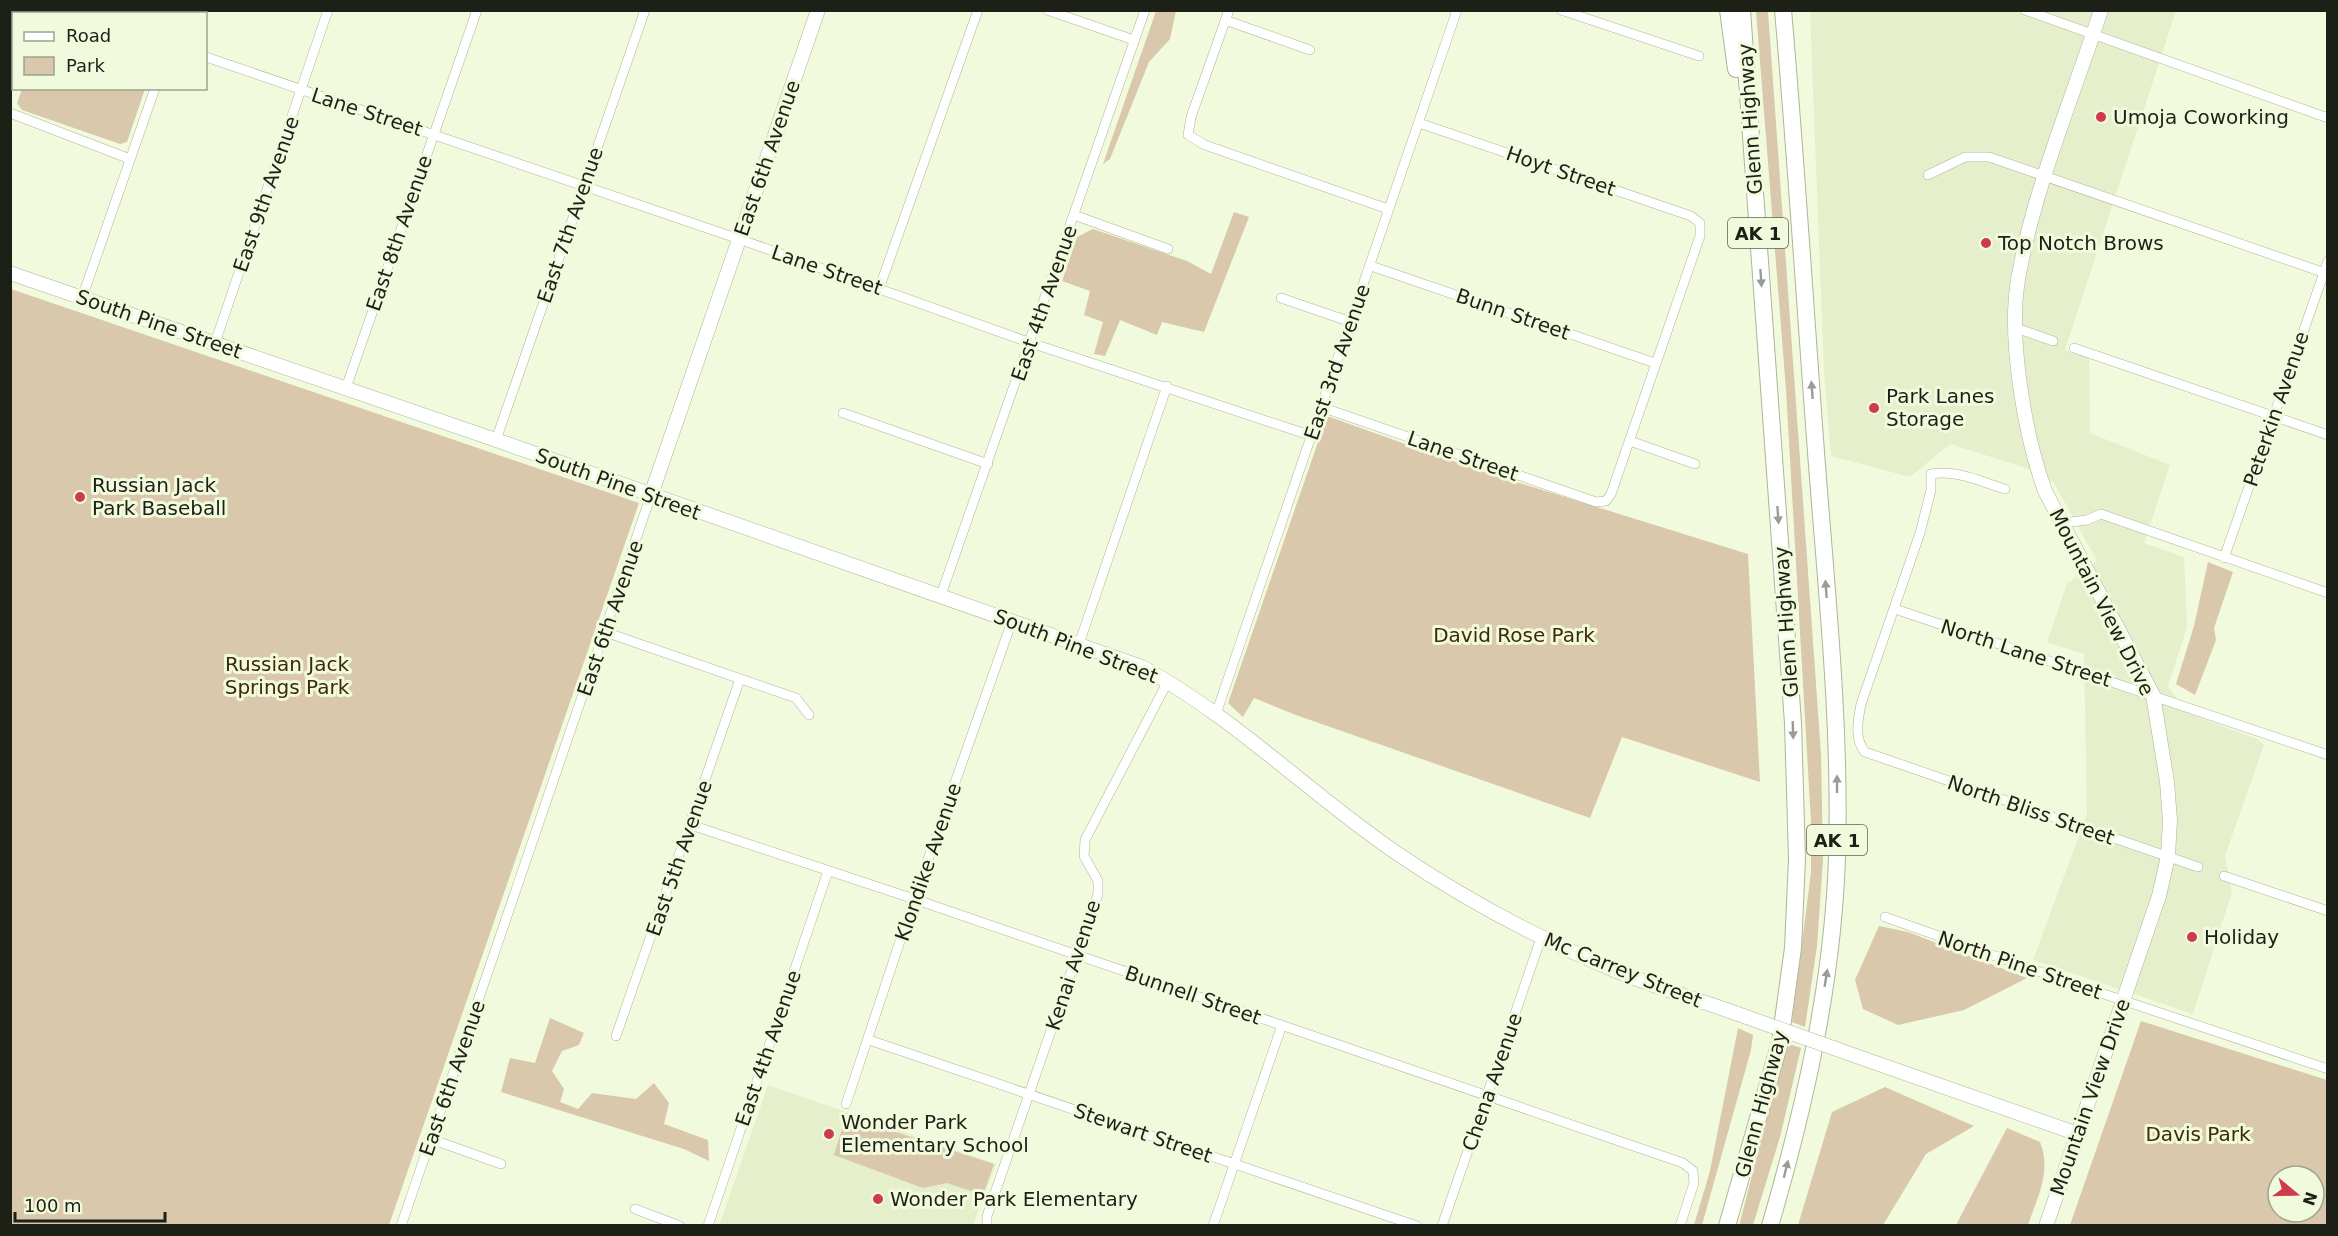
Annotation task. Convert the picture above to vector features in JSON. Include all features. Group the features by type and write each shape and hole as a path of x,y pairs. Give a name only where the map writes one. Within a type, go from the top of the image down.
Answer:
{"highway":[{"path":"1728,10 1754,182"},
{"name":"Glenn Highway","path":"1727,1226 1780,1042 1793,948 1797,859 1793,723 1742,10"},
{"name":"Glenn Highway","path":"1770,1226 1812,1062 1828,964 1837,858 1836,713 1801,218 1783,10"},
{"path":"1792,10 1801,218"}],"street":[{"name":"East 9th Avenue","path":"215,343 328,10"},
{"name":"East 8th Avenue","path":"346,388 477,10"},
{"name":"East 7th Avenue","path":"496,440 645,10"},
{"name":"East 6th Avenue","path":"401,1226 818,10"},
{"path":"879,289 978,10"},
{"path":"1047,10 1134,40"},
{"path":"1077,21 1081,10"},
{"name":"East 4th Avenue","path":"941,595 1031,343 1145,10"},
{"path":"1229,10 1191,117 1188,135 1205,145 1388,209"},
{"name":"East 3rd Avenue","path":"1216,714 1457,10"},
{"path":"1561,10 1699,56"},
{"path":"2025,10 2328,117"},
{"name":"Mountain View Drive","path":"2046,1226 2159,896 2168,856 2170,820 2167,782 2153,695 2045,491 2029,441 2016,328 2018,283 2027,237 2101,10"},
{"path":"1226,20 1310,50"},
{"name":"Lane Street","path":"207,57 739,239 1031,343 1167,386 1312,436"},
{"path":"82,298 154,90"},
{"path":"10,113 130,159"},
{"name":"Hoyt Street","path":"1419,123 1691,216 1700,224 1700,236 1655,363"},
{"path":"1928,175 1952,161 1978,155 2325,274"},
{"path":"1074,215 1168,249"},
{"name":"Peterkin Avenue","path":"2224,558 2328,261"},
{"name":"Bunn Street","path":"1371,266 1655,363"},
{"name":"South Pine Street","path":"10,273 496,440 1142,667 1168,681 1216,714"},
{"path":"1281,298 1351,322"},
{"path":"2016,328 2053,341"},
{"path":"2074,348 2328,435"},
{"path":"1655,363 1630,441 1695,464"},
{"path":"1079,644 1167,386"},
{"name":"Lane Street","path":"1321,407 1596,502 1606,501 1630,441"},
{"path":"843,413 988,464"},
{"path":"1895,609 1929,502 1931,474 1941,472 1953,474 2005,489"},
{"path":"2063,524 2087,520 2101,514 2328,593"},
{"name":"North Lane Street","path":"1895,609 2328,754"},
{"name":"North Bliss Street","path":"1895,609 1859,710 1858,740 1865,752 2198,867"},
{"name":"Klondike Avenue","path":"846,1104 914,899 1012,621"},
{"path":"605,632 796,698 809,715"},
{"name":"East 5th Avenue","path":"616,1036 740,679"},
{"name":"Kenai Avenue","path":"987,1226 987,1216 1098,894 1098,881 1084,856 1085,840 1168,681"},
{"name":"Mc Carrey Street","path":"1216,714 1392,850 1461,896 1541,938 1616,971 2078,1134"},
{"name":"Bunnell Street","path":"691,825 914,899 1683,1163 1693,1171 1694,1183 1680,1226"},
{"name":"East 4th Avenue","path":"708,1226 828,871"},
{"path":"2224,876 2328,911"},
{"name":"North Pine Street","path":"1885,917 2123,1001 2328,1069"},
{"name":"Chena Avenue","path":"1442,1226 1541,938"},
{"path":"1213,1226 1282,1025"},
{"name":"Stewart Street","path":"869,1040 1417,1226"},
{"path":"431,1139 501,1164"},
{"path":"635,1209 680,1226"}],"shaded area":[{"path":"1810,11 2176,11 2065,350 2089,358 2090,433 2170,465 2144,543 2184,557 2187,627 2168,686 2187,713 2257,739 2264,745 2225,856 2232,892 2193,1014 2033,960 2087,814 2084,654 2047,642 2067,584 2097,561 2054,483 2026,468 1950,444 1910,477 1831,456 1824,372"},
{"name":"Wonder Park Elementary School","path":"768,1085 996,1164 973,1225 719,1226"}],"green space":[{"path":"11,10 27,11 12,12 11,56"},
{"path":"1156,11 1176,11 1170,39 1149,62 1110,159 1103,164"},
{"path":"1756,11 1768,11 1821,754 1823,859 1817,946 1805,1027 1792,1022 1811,872 1811,822 1786,390"},
{"path":"21,90 145,90 127,142 120,144 22,110 17,103"},
{"path":"1234,212 1249,217 1204,332 1162,322 1157,335 1120,320 1105,356 1094,354 1103,322 1084,315 1090,291 1062,281 1077,237 1093,229 1187,261 1211,274"},
{"name":"Russian Jack Springs Park","path":"11,289 639,503 389,1225 11,1225"},
{"name":"David Rose Park","path":"1327,416 1481,471 1748,554 1760,782 1622,737 1590,818 1296,715 1254,698 1243,717 1228,703"},
{"path":"2208,562 2233,572 2214,628 2216,640 2195,695 2176,684 2194,626"},
{"path":"1879,926 1908,932 2027,978 1964,1010 1898,1025 1863,1009 1855,980"},
{"path":"550,1018 584,1033 579,1045 562,1051 552,1071 564,1089 560,1102 578,1109 592,1093 636,1099 654,1083 669,1103 664,1124 708,1140 709,1161 684,1149 501,1092 510,1058 535,1063"},
{"name":"Davis Park","path":"2141,1021 2327,1080 2327,1225 2070,1225"},
{"path":"1738,1028 1753,1035 1751,1050 1702,1225 1694,1225 1710,1171"},
{"path":"1786,1043 1801,1048 1780,1137 1753,1225 1739,1226"},
{"path":"1885,1087 1974,1126 1926,1154 1883,1225 1798,1225 1832,1112"},
{"path":"846,1116 994,1164 983,1195 947,1183 923,1188 834,1155"},
{"path":"2007,1128 2040,1142 2043,1153 2042,1184 2028,1225 1956,1225"}],"place":[{"name":"Umoja Coworking","path":"2101,117"},
{"name":"Top Notch Brows","path":"1986,243"},
{"name":"Park Lanes Storage","path":"1874,408"},
{"name":"Russian Jack Park Baseball","path":"80,497"},
{"name":"Holiday","path":"2192,937"},
{"name":"Wonder Park Elementary School","path":"829,1134"},
{"name":"Wonder Park Elementary","path":"878,1199"}]}
